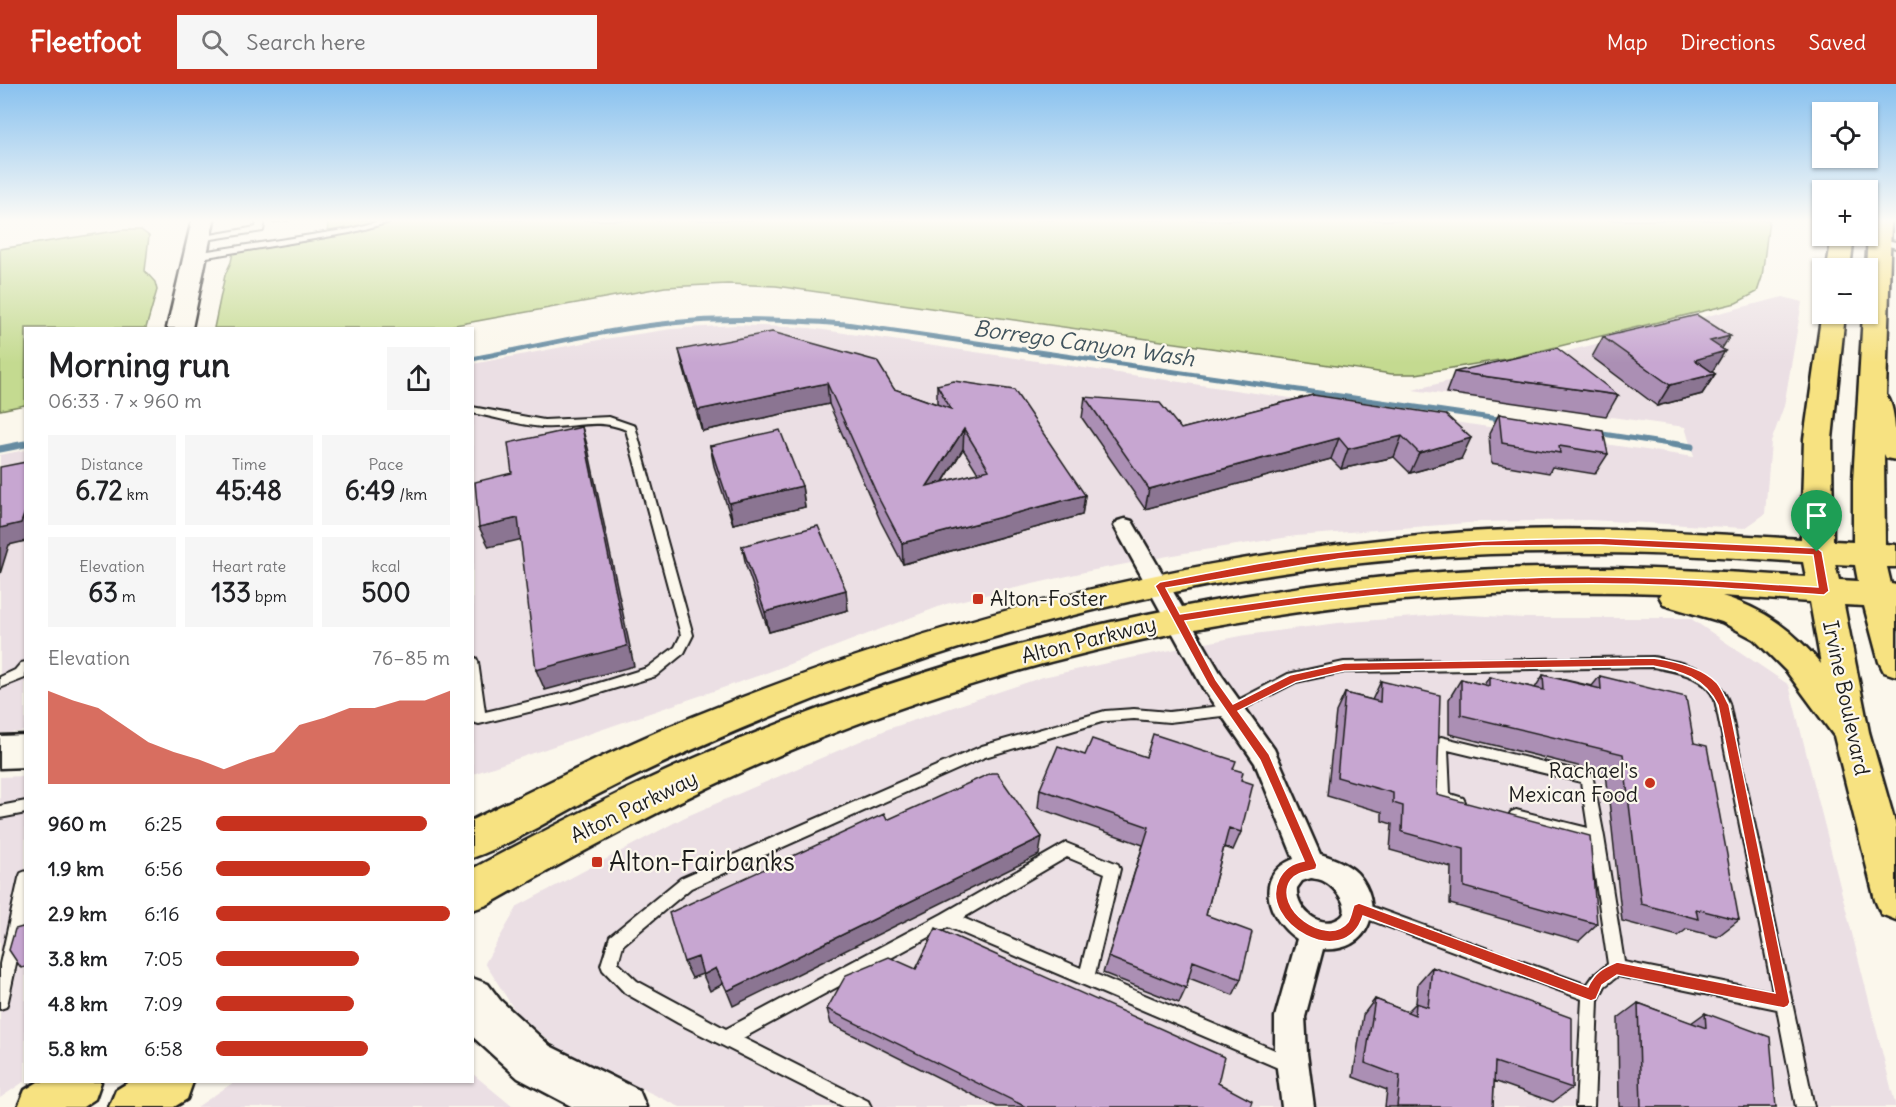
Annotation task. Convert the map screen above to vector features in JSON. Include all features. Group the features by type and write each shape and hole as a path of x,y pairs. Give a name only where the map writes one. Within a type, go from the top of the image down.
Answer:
{"main road":[{"path":"1877,268 1868,480 1883,556 1896,662"},
{"name":"Irvine Boulevard","path":"1832,324 1818,439 1817,552 1851,732 1896,900"},
{"path":"1873,380 1884,423 1896,451"},
{"name":"Alton Parkway","path":"474,839 666,744 831,678 924,646 1021,617 1160,586 1245,569 1339,555 1482,543 1641,542 1883,556"},
{"name":"Alton Parkway","path":"474,890 599,824 707,771 864,707 1022,656 1178,618 1284,601 1412,588 1551,580 1621,581 1887,596"},
{"path":"1621,581 1728,610 1766,630 1788,650 1851,732"},
{"path":"42,1107 77,1083"},
{"path":"134,1107 169,1083"}],"street":[{"path":"179,327 192,268"},
{"path":"1125,526 1212,683 1265,757 1311,865"},
{"path":"0,752 24,751"},
{"path":"1311,865 1326,868 1351,886 1358,900 1359,909 1353,925 1343,933 1329,936 1313,933 1299,925 1288,913 1282,899 1282,886 1287,875 1298,868 1311,865"},
{"path":"1298,1107 1290,1017 1313,933"},
{"path":"474,1003 484,1016 534,1062 622,1107"}],"lane":[{"path":"474,410 508,419 555,424 594,418 614,420 631,428 687,635 680,650 651,672 570,697 476,718 474,690"},
{"path":"862,1107 631,987 609,965 616,941 686,883 982,752 1105,716 1134,714 1169,717 1232,710 1293,678 1344,667 1653,662 1691,672 1714,687 1723,705 1805,1107"},
{"path":"0,683 20,674 24,669"},
{"path":"1476,806 1443,798 1441,743 1587,778 1617,969"},
{"path":"0,812 24,807"},
{"path":"1498,812 1597,837"},
{"path":"727,1038 947,919 1066,849 1113,869 1086,978"},
{"path":"0,1001 24,887"},
{"path":"1359,909 1591,994"},
{"path":"947,919 1293,1066"},
{"path":"1585,1107 1591,994 1598,981 1606,973 1617,969 1784,1002"}],"shaded area":[{"path":"1783,297 1802,302 1784,406 1771,442 1765,514 1745,528 1588,520 1481,522 1296,536 1184,553 1089,571 946,604 766,673 474,774 474,364 604,339 672,329 735,325 810,328 1694,457 1685,427 1413,390"},
{"path":"24,450 24,731 0,734 0,455"},
{"path":"1452,614 1523,618 1690,618 1789,685 1896,1107 680,1107 557,1048 515,1011 485,963 518,906 685,817 888,729 1043,677 1121,660 1246,635 1338,623"},
{"path":"24,776 24,1082 0,1098 0,777"},
{"path":"474,1075 513,1107 197,1107 233,1083 474,1083"}],"green space":[{"path":"0,268 145,268 145,271 155,282 157,290 146,327 24,327 24,405 0,410"},
{"path":"228,268 1763,268 1757,292 1736,303 1511,358 1416,374 1392,374 776,286 728,284 665,287 445,327 214,327"}],"building":[{"path":"1697,315 1730,336 1710,341 1725,351 1695,360 1715,374 1670,385 1603,337"},
{"path":"772,332 877,361 894,389 951,409 937,385 954,381 1014,390 1085,495 902,543 880,501 827,383 698,410 679,350","holes":["964,429 989,470 927,486"]},
{"path":"1557,348 1618,395 1454,372"},
{"path":"1313,395 1446,415 1471,438 1419,453 1402,436 1348,449 1339,438 1149,489 1085,397 1160,403 1181,429"},
{"path":"1499,414 1603,431 1608,454 1559,446 1560,453 1502,443"},
{"path":"582,427 627,646 536,670 518,518 479,527 475,482 512,473 508,443"},
{"path":"780,430 802,486 729,503 710,446"},
{"path":"24,462 24,515 21,523 0,528 0,467"},
{"path":"818,526 846,590 765,612 742,546"},
{"path":"1543,675 1601,689 1600,676 1686,697 1694,743 1707,746 1739,920 1696,909 1698,919 1641,904 1623,754 1461,715 1461,679 1489,686 1489,677 1544,690"},
{"path":"1381,681 1440,695 1437,795 1590,836 1597,924 1464,887 1464,849 1402,832 1403,806 1393,803 1393,793 1337,777 1345,693 1380,702"},
{"path":"1153,734 1236,761 1233,769 1243,772 1241,780 1253,784 1241,832 1229,828 1206,915 1252,932 1241,979 1193,961 1186,988 1108,957 1149,827 1040,789 1058,746 1085,755 1092,739 1146,757"},
{"path":"991,773 997,773 1042,837 727,991 716,968 703,975 698,957 684,962 669,913 884,814 887,820"},
{"path":"24,927 24,967 21,968 9,950 15,929"},
{"path":"936,928 1224,1057 1218,1083 1252,1101 1250,1107 1026,1107 827,1009 846,975 889,957 916,969"},
{"path":"1432,967 1572,1018 1572,1088 1495,1062 1493,1107 1397,1107 1400,1076 1365,1063 1375,999 1415,1015 1416,1003 1428,1007"},
{"path":"1638,1003 1706,1028 1705,1013 1770,1037 1776,1107 1641,1107"}],"waterway":[{"name":"Borrego Canyon Wash","path":"474,359 646,326 693,321 781,320 846,324 1505,420"},
{"name":"Borrego Canyon Wash","path":"1596,433 1682,446"},
{"name":"Borrego Canyon Wash","path":"0,449 24,444"},
{"name":"Borrego Canyon Wash","path":"17,446 24,444"},
{"name":"Borrego Canyon Wash","path":"1672,444 1691,447"}],"place":[{"name":"Alton-Foster","path":"978,599"},
{"name":"Rachael's Mexican Food","path":"1650,783"},
{"name":"Alton-Fairbanks","path":"597,862"}],"route":[{"path":"1817,552 1600,541 1482,543 1378,550 1292,561 1160,586 1212,683 1265,757 1311,865 1298,868 1287,875 1282,886 1282,899 1288,913 1299,925 1313,933 1329,936 1343,933 1353,925 1359,909 1591,994 1593,987 1606,973 1617,969 1784,1002 1723,705 1714,687 1705,679 1673,665 1653,662 1344,667 1293,678 1232,710 1212,683 1178,618 1284,601 1348,594 1511,582 1561,580 1824,591 1817,552"}]}
